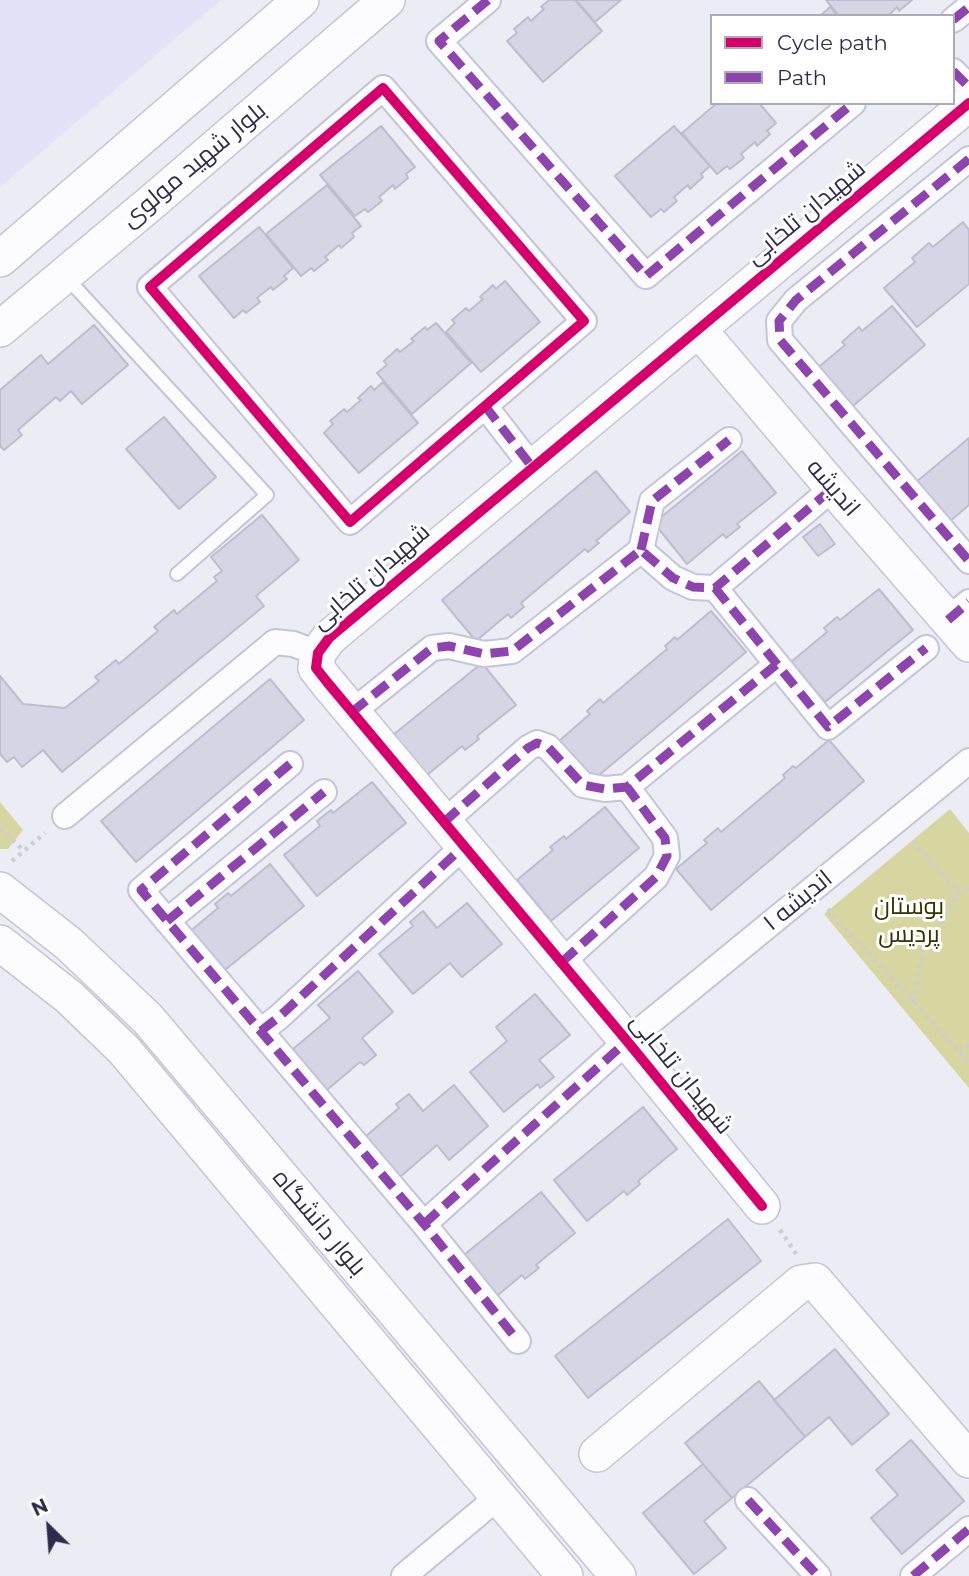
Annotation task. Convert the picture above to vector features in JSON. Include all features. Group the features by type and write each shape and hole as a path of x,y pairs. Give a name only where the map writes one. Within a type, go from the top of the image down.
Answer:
{"main road":[{"path":"0,259 301,0"},
{"name":"بلوار شهید مولوی","path":"0,329 387,0"},
{"name":"شهیدان تلخابی","path":"762,1206 316,668 318,653 329,638 969,103"},
{"name":"انديشه","path":"699,330 833,488 962,622"},
{"name":"بلوار دانشگاه","path":"4,877 148,1019 618,1576"},
{"name":"بلوار دانشگاه","path":"0,943 69,997 124,1050 565,1576"},
{"path":"597,1454 801,1283 815,1281 969,1460"}],"street":[{"path":"488,0 439,41 646,276 851,105"},
{"path":"955,18 969,6"},
{"path":"955,73 969,87"},
{"path":"383,88 584,321 485,406 350,522 150,287 383,88"},
{"path":"969,159 796,300 779,321 780,340 969,561"},
{"path":"485,406 533,468"},
{"path":"352,712 432,648 449,646 484,654 512,651 641,550 652,501 729,440"},
{"path":"641,550 673,578 693,587 715,588 833,488"},
{"path":"715,588 828,727 926,648"},
{"path":"65,816 275,642 293,644 318,653"},
{"path":"261,1031 280,1016 454,834 528,748 537,743 548,747 583,785 605,789 627,787 777,664"},
{"name":"اندیشه ۱","path":"424,1224 627,1041 969,761"},
{"path":"290,764 141,890 424,1224 518,1341"},
{"path":"562,962 656,877 667,856 665,838 627,787"},
{"path":"167,921 324,792"},
{"path":"404,1576 498,1497"},
{"path":"748,1500 818,1576"},
{"path":"913,1576 969,1530"}],"lane":[{"path":"64,275 267,495 177,574"}],"path":[{"path":"4,877 24,851 65,816"},
{"path":"896,821 958,893"},
{"path":"0,828 24,851"},
{"path":"914,1003 923,951 958,893 969,888"},
{"path":"811,891 969,1062"},
{"path":"960,1053 969,1045"},
{"path":"762,1206 815,1281"}],"shaded area":[{"path":"0,0 221,0 0,187"}],"green space":[{"path":"0,802 23,830 8,849 0,849"},
{"name":"بوستان پردیس","path":"950,809 969,833 969,1088 824,914"}],"building":[{"path":"549,0 575,0 602,31 543,82 507,41 517,33 514,29 528,17 531,21"},
{"path":"576,0 621,0 595,22"},
{"path":"826,0 912,0 899,11 897,7 890,14 837,14"},
{"path":"830,7 836,14 822,14"},
{"path":"715,105 761,105 776,123 767,131 770,134 757,146 755,142 741,154 744,158 730,169 727,166 717,174 682,133"},
{"path":"381,126 415,167 406,174 408,178 395,189 393,185 379,197 382,201 368,212 365,209 355,216 320,175"},
{"path":"674,126 710,166 690,189 688,185 674,197 677,201 664,212 661,209 651,217 615,176"},
{"path":"327,185 361,226 352,233 354,237 325,257 328,260 314,271 311,268 301,276 266,234"},
{"path":"963,222 969,230 969,284 917,327 884,288 915,262 912,258 929,243 933,247"},
{"path":"259,227 293,268 284,276 287,279 257,298 260,302 234,318 199,276"},
{"path":"505,281 540,322 481,372 446,332 455,323 452,320 466,308 469,311 483,299 480,297 493,285 496,289"},
{"path":"892,306 925,345 847,411 814,371 845,345 842,342 859,327 862,331"},
{"path":"436,323 471,363 412,414 377,373 387,365 384,361 397,349 400,352 414,341 411,339 425,327 427,330"},
{"path":"94,325 128,365 82,404 71,391 60,401 56,397 18,430 22,435 4,450 0,446 0,390 41,355 48,364"},
{"path":"383,382 418,423 359,473 324,433 333,424 330,421 344,409 347,412 361,400 358,398 371,386 374,390"},
{"path":"164,417 216,477 179,509 126,449"},
{"path":"969,438 969,505 942,528 909,488"},
{"path":"742,451 776,493 737,524 740,527 726,538 723,534 687,564 654,523"},
{"path":"596,471 630,512 596,541 599,543 588,552 585,549 521,603 524,607 511,618 508,614 476,641 442,600"},
{"path":"262,515 299,560 256,596 264,606 62,772 43,750 22,767 14,757 7,762 0,754 0,676 23,704 65,708 99,681 95,677 116,660 119,664 158,631 154,627 174,610 177,614 217,581 214,577 222,571 211,557"},
{"path":"820,524 835,544 818,556 803,537"},
{"path":"879,589 913,630 825,702 791,662 827,632 824,628 837,617 840,620"},
{"path":"711,611 746,652 592,781 559,741 590,714 587,711 600,699 603,703 667,649 665,646 675,637 677,640"},
{"path":"482,663 516,705 477,736 479,739 465,750 462,746 426,776 393,735"},
{"path":"270,679 304,720 136,862 101,821"},
{"path":"829,740 864,781 711,910 676,869 707,843 704,840 718,828 721,832 785,778 783,775 793,766 796,768"},
{"path":"372,782 406,823 317,896 284,855 320,826 317,821 331,810 333,813"},
{"path":"605,807 639,848 551,921 517,880 553,850 550,847 564,836 566,839"},
{"path":"270,864 304,906 215,978 182,938 218,908 215,904 228,893 231,896"},
{"path":"467,903 502,944 462,977 450,963 413,994 379,954 413,926 410,922 423,911 437,928"},
{"path":"358,971 393,1012 362,1038 376,1055 364,1065 360,1062 327,1090 293,1049 330,1018 318,1005"},
{"path":"535,994 570,1035 539,1060 554,1077 540,1088 538,1084 504,1112 470,1072 507,1041 496,1027"},
{"path":"454,1085 488,1126 449,1160 437,1145 400,1177 366,1136 399,1108 396,1104 409,1094 423,1111"},
{"path":"643,1107 677,1149 638,1181 640,1184 627,1195 624,1191 587,1221 554,1180"},
{"path":"541,1192 575,1233 536,1265 539,1268 525,1279 522,1275 486,1305 453,1264"},
{"path":"728,1219 761,1261 588,1398 555,1356"},
{"path":"835,1349 889,1414 852,1445 829,1417 805,1437 774,1400"},
{"path":"759,1381 805,1437 732,1498 685,1443"},
{"path":"911,1440 964,1501 902,1554 871,1518 898,1495 876,1470"},
{"path":"703,1464 732,1498 704,1521 726,1548 694,1574 643,1513"}],"marked path":[{"path":"488,0 439,41 646,276 851,105"},
{"path":"955,18 969,7"},
{"path":"955,73 969,87"},
{"path":"969,159 796,300 779,321 780,340 969,561"},
{"path":"485,406 533,468"},
{"path":"641,550 652,501 729,440"},
{"path":"352,712 432,648 449,646 484,654 512,651 641,550 673,578 693,587 715,588 833,488"},
{"path":"715,588 828,727 926,648"},
{"path":"948,620 969,602"},
{"path":"444,822 537,743 548,747 583,785 605,789 627,787 777,664"},
{"path":"290,764 141,890 424,1224 518,1341"},
{"path":"562,962 656,877 667,856 665,838 627,787"},
{"path":"167,921 324,792"},
{"path":"261,1031 464,846"},
{"path":"424,1224 627,1041"},
{"path":"748,1500 818,1576"},
{"path":"913,1576 969,1529"}],"cycle path":[{"path":"383,88 584,321 350,522 150,287 383,88"},
{"path":"762,1206 327,682 316,668 318,653 329,638 969,103"}]}
